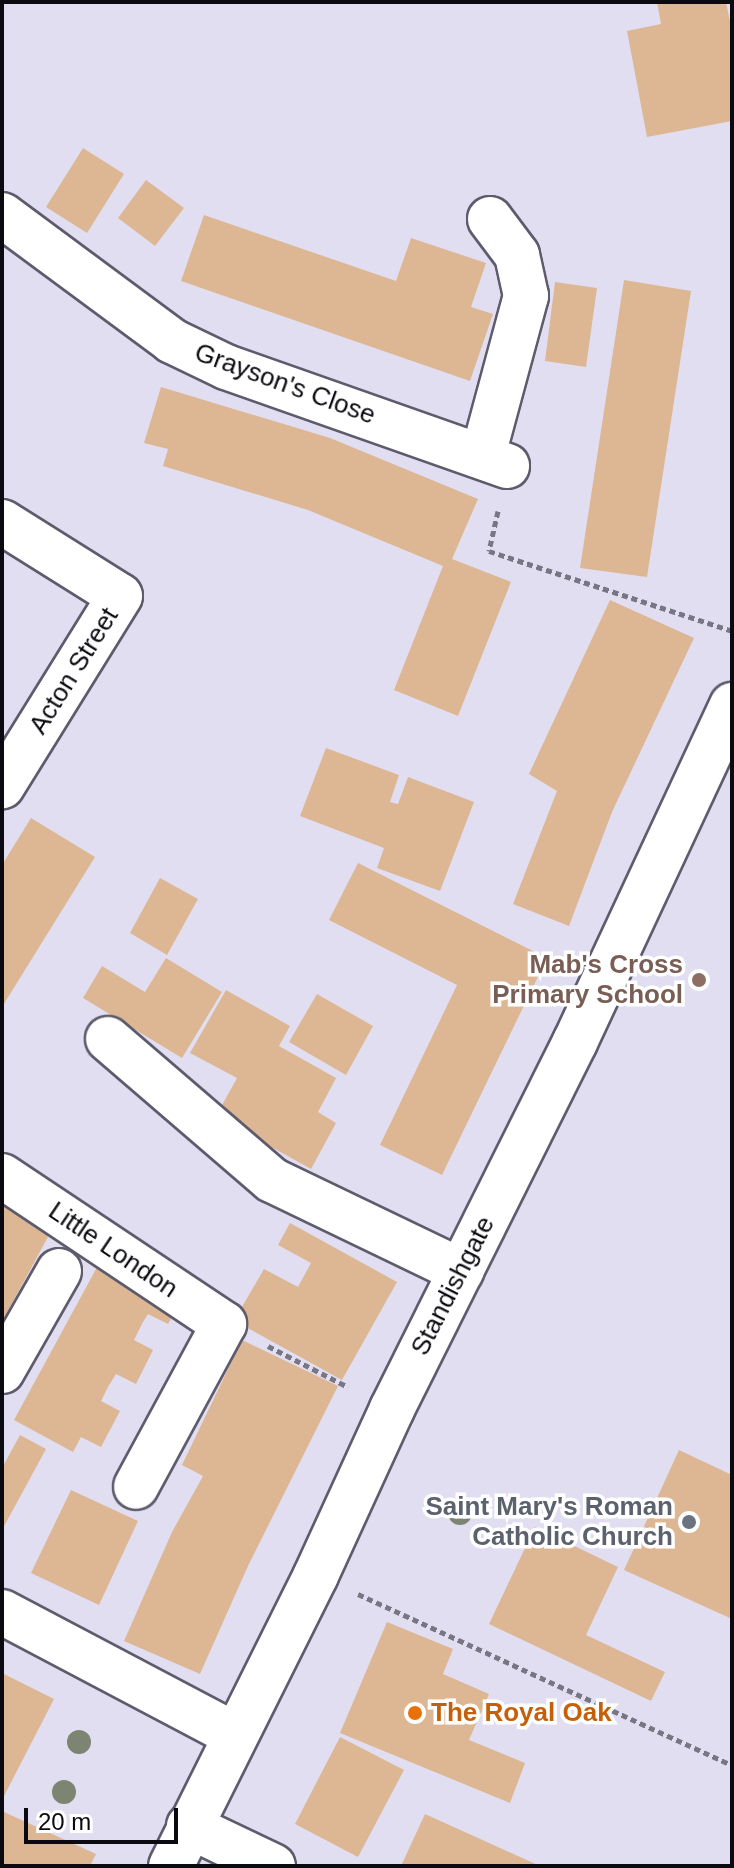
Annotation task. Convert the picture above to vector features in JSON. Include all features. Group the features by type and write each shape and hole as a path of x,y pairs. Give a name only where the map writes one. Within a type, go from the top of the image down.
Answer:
{"street":[{"name":"Grayson's Close","path":"2,215 172,341 226,367 495,461"},
{"path":"490,219 517,255 526,296 495,461"},
{"name":"Acton Street","path":"2,522 120,596 2,786"},
{"name":"Standishgate","path":"171,1866 316,1575 392,1409 575,1042 729,723"},
{"path":"108,1039 272,1180 461,1271"},
{"name":"Little London","path":"2,1176 224,1324"},
{"path":"2,1371 59,1271"},
{"path":"136,1487 224,1324"},
{"path":"2,1612 235,1735"},
{"path":"189,1826 273,1866"}],"path":[{"path":"495,461 489,551 732,631"},
{"path":"224,1324 392,1409"},
{"path":"316,1575 732,1765"}],"building":[{"path":"657,2 726,2 732,31 732,121 647,137 627,31 661,24"},
{"path":"83,148 124,174 87,233 46,207"},
{"path":"146,180 184,208 155,246 118,218"},
{"path":"204,215 396,281 411,238 486,263 471,307 493,314 470,381 181,281"},
{"path":"624,280 691,291 647,577 580,568"},
{"path":"555,282 597,288 586,367 545,361"},
{"path":"161,387 330,438 478,499 452,559 511,582 458,716 394,690 443,566 308,510 163,466 168,449 144,443"},
{"path":"610,600 694,638 612,812 569,926 513,904 557,791 529,774"},
{"path":"326,748 399,775 390,802 398,804 408,777 474,802 440,891 377,868 384,848 300,816"},
{"path":"31,818 95,857 2,1007 2,865"},
{"path":"358,863 547,958 442,1175 380,1145 457,985 329,920"},
{"path":"160,878 198,899 167,955 130,933"},
{"path":"166,958 222,992 182,1058 83,998 102,966 145,992"},
{"path":"226,990 290,1026 279,1046 336,1078 318,1112 336,1123 311,1169 216,1116 237,1078 190,1053"},
{"path":"317,994 373,1026 346,1075 289,1042"},
{"path":"2,1193 56,1222 2,1322"},
{"path":"290,1223 397,1282 342,1380 244,1326 248,1317 239,1312 264,1269 298,1287 311,1263 278,1245"},
{"path":"102,1258 181,1301 168,1324 148,1314 143,1322 134,1340 153,1350 136,1384 116,1374 108,1387 101,1401 120,1411 101,1447 81,1437 73,1452 14,1420"},
{"path":"242,1340 338,1386 248,1566 200,1674 124,1641 172,1532 203,1476 182,1465"},
{"path":"20,1435 46,1449 2,1530 2,1468"},
{"name":"Saint Mary's Roman Catholic Church","path":"679,1450 732,1475 732,1619 624,1570"},
{"path":"71,1490 138,1521 99,1605 31,1573"},
{"path":"535,1527 618,1567 586,1635 665,1672 651,1701 489,1624"},
{"name":"The Royal Oak","path":"387,1622 453,1649 443,1674 489,1694 469,1740 525,1763 510,1803 340,1733"},
{"path":"2,1673 54,1699 2,1800"},
{"path":"340,1737 404,1770 358,1857 295,1824"},
{"path":"2,1811 96,1854 90,1866 2,1866"},
{"path":"425,1814 540,1866 401,1866"}],"place":[{"name":"Mab's Cross Primary School","path":"699,980"},
{"name":"Saint Mary's Roman Catholic Church","path":"689,1522"},
{"name":"The Royal Oak","path":"415,1713"}]}
